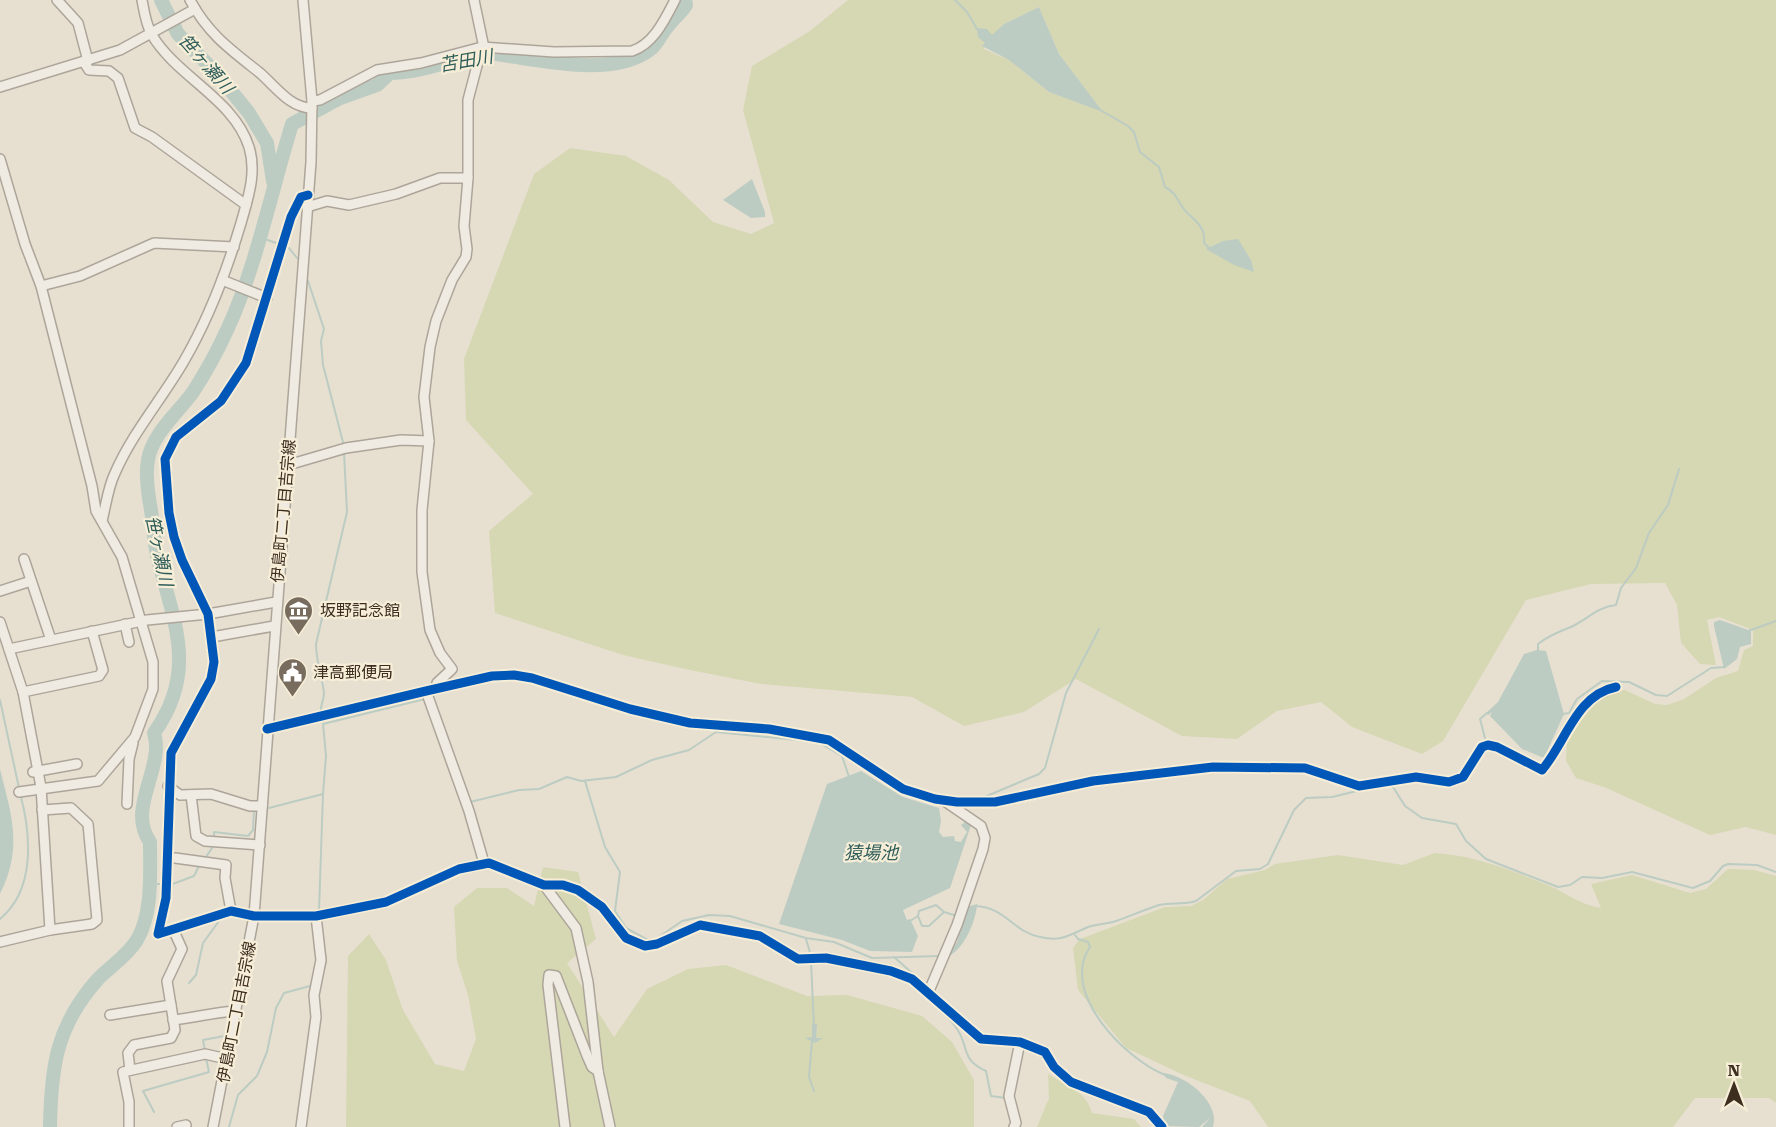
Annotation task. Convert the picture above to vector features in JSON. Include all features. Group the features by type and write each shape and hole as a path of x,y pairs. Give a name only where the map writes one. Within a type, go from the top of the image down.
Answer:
{"street":[{"path":"57,0 78,23 89,70 109,72 118,78 135,128 162,143 246,205"},
{"path":"102,521 114,474 140,425 183,363 201,332 224,281 246,205 252,165 244,134 211,95 164,50 153,33 142,0"},
{"path":"190,0 191,11 229,51 258,72 296,106 312,105 377,70 421,63 482,48 554,52 632,51 639,48 660,28 675,0"},
{"name":"伊島町二丁目吉宗線","path":"213,1127 254,916 260,845 312,119 303,0"},
{"path":"430,694 437,683 452,669 440,653 430,630 422,572 422,510 429,441 424,397 429,347 436,321 452,280 466,257 464,226 468,178 468,100 482,48 474,0"},
{"path":"0,87 120,50 191,11"},
{"path":"0,159 25,244 41,286 92,486 96,511 122,557 145,620 153,662 153,689 129,759 127,804"},
{"path":"307,207 327,201 349,205 396,194 440,178 468,178"},
{"path":"308,195 301,197 291,217 267,297 255,328 252,347 235,382 221,401 176,437 165,459 169,513 174,537 182,560 208,614 214,662 211,679 171,753 168,786 166,898 158,934 231,911 254,916 316,916 386,902 459,869 484,862 544,885 563,885 578,890 602,907 626,938 645,946 657,944 700,925 717,926 760,936 798,959 826,958 891,971 912,979 981,1039 1020,1042 1045,1052 1054,1067 1071,1082 1149,1112 1162,1127"},
{"path":"41,286 80,276 154,243 234,247"},
{"path":"224,281 267,297"},
{"path":"288,465 344,448 401,440 429,441"},
{"path":"24,559 51,640"},
{"path":"0,591 31,581"},
{"path":"9,649 145,620 208,614 276,602"},
{"path":"0,621 23,692 35,771 41,787 50,930"},
{"path":"125,624 129,642"},
{"path":"212,637 274,626"},
{"path":"23,692 99,676 103,670 92,631"},
{"path":"267,729 430,694 504,675 523,676 630,709 690,723 769,729 820,737 836,743 898,786 919,796 945,801 995,802 1093,781 1213,767 1305,768 1359,786 1416,777 1449,782 1457,780 1468,771 1486,746 1497,747 1542,770 1585,704 1603,690 1616,687"},
{"path":"430,694 484,862"},
{"path":"20,792 41,787 98,781 135,738"},
{"path":"35,771 77,764"},
{"path":"168,786 180,795 222,796 250,806 262,806"},
{"path":"191,795 196,836 214,842 260,845"},
{"path":"925,989 960,917 986,838 981,826 945,801"},
{"path":"0,942 50,930 92,924 97,920 88,824 71,808 42,810"},
{"path":"175,858 226,865 225,878 231,911"},
{"path":"544,885 576,928 588,982 598,1071 610,1127"},
{"path":"301,1127 316,1017 314,995 321,960 316,916"},
{"path":"130,1070 128,1053 134,1045 171,1038 175,1029 167,981 182,949 173,928"},
{"path":"565,1127 548,985 549,975 556,976 588,1058 592,1067 598,1071"},
{"path":"110,1015 171,1005"},
{"path":"173,1020 197,1018 215,1012 236,1011"},
{"path":"1014,1127 1016,1123 1010,1089 1020,1042"},
{"path":"129,1127 129,1102 123,1072 205,1054 226,1059"}],"green space":[{"path":"848,0 1776,0 1776,835 1746,827 1710,835 1604,787 1576,778 1566,761 1567,741 1590,705 1602,693 1625,690 1655,704 1667,705 1684,699 1716,678 1738,671 1744,650 1753,646 1753,630 1719,617 1707,620 1716,665 1700,664 1681,643 1677,605 1665,583 1591,584 1526,600 1443,741 1422,754 1352,727 1321,702 1277,711 1237,739 1182,736 1076,679 1024,712 964,726 912,697 761,684 685,669 623,655 495,613 489,531 533,494 466,420 464,359 534,174 570,148 626,156 669,180 713,222 751,234 774,223 743,110 752,66 810,31","holes":["1039,7 1059,54 1102,111 1049,92 1009,60 984,49 985,43 1004,24","1239,242 1251,260 1234,265"]},
{"path":"1435,853 1450,854 1494,865 1601,908 1591,884 1632,875 1690,893 1706,889 1728,869 1754,870 1776,876 1776,1103 1769,1098 1695,1098 1673,1127 1268,1127 1250,1101 1186,1076 1126,1048 1078,990 1073,948 1080,939 1165,907 1191,906 1203,900 1227,879 1265,870 1275,864 1338,855 1403,865"},
{"path":"543,867 578,872 596,939 567,963 614,1037 647,989 688,969 726,965 807,996 847,995 922,1016 952,1042 974,1080 974,1127 346,1127 348,956 369,934 386,960 403,1010 435,1064 464,1071 476,1039 468,995 457,961 454,907 477,888 507,888 534,906"},
{"path":"1048,1074 1081,1094 1092,1113 1134,1119 1141,1127 1037,1127 1049,1098"}],"water":[{"path":"1039,7 1059,54 1103,112 1049,92 1009,60 982,46 985,43 978,37 977,28 987,29 992,35 1004,24"},
{"path":"752,179 765,217 751,218 723,200"},
{"path":"1238,239 1251,260 1254,272 1234,265 1206,249 1223,241"},
{"path":"1720,620 1751,631 1751,644 1740,647 1737,659 1724,669 1714,626 1714,622"},
{"path":"1537,650 1546,651 1564,714 1544,758 1522,749 1490,716 1492,712 1488,715 1486,713 1498,702 1524,654"},
{"path":"0,769 11,818 13,847 7,877 0,894"},
{"name":"猿場池","path":"861,771 903,797 939,808 941,821 939,832 943,837 954,836 955,841 961,842 967,832 961,825 965,822 971,825 950,888 903,910 918,936 912,952 870,951 842,940 779,924 827,784"},
{"path":"977,904 974,919 963,943 952,955 945,958 957,942 967,907"},
{"path":"812,1024 817,1024 816,1038 823,1038 815,1043 805,1038 812,1037"},
{"path":"1163,1073 1182,1079 1200,1092 1212,1109 1213,1127 1202,1127 1210,1118 1199,1127 1164,1126 1163,1116 1178,1082 1166,1078"}],"waterway":[{"name":"笹ヶ瀬川","path":"161,0 178,34 218,75 249,113 267,143 273,181"},
{"name":"笹ヶ瀬川","path":"50,1127 52,1085 59,1048 65,1031 84,996 137,940 146,918 148,905 150,842 144,829 142,816 155,760 154,733 168,710 176,688 179,666 175,624 157,555 147,485 150,450 166,424 193,392 228,328 247,280 292,124 338,99 377,85 390,73 415,70 476,55 489,53 574,65 617,63 636,58 654,46 666,28 682,11 686,5 685,0"},
{"path":"955,0 967,12 977,29"},
{"path":"1102,111 1134,132 1140,152 1159,167 1165,187 1174,194 1183,208 1201,227 1204,243 1210,249"},
{"path":"259,237 279,244"},
{"path":"289,248 297,258"},
{"path":"308,281 324,329 321,341 323,365 344,446"},
{"path":"321,712 324,693 316,644 347,512 344,452"},
{"path":"1538,652 1538,644 1546,638 1598,611 1616,605 1621,588 1636,568 1649,533 1668,505 1679,469"},
{"path":"1748,631 1776,621"},
{"path":"982,798 1039,774 1045,768 1066,693 1099,629"},
{"path":"1562,714 1569,713 1577,699 1602,681 1629,682 1656,695 1667,696 1711,668 1725,667"},
{"path":"431,698 433,697 436,706"},
{"path":"269,808 323,794 326,756 323,724 425,699"},
{"path":"0,700 19,788"},
{"path":"1486,742 1480,719 1487,713"},
{"path":"470,802 519,790 539,789 567,777 581,781 616,777 652,760 689,750 716,732 818,742 842,756 849,777"},
{"path":"1468,777 1486,750"},
{"path":"585,781 605,847 620,872 615,911 626,928 648,940 656,939 682,921 709,915 730,916 806,938 834,942 872,958 940,956"},
{"path":"1384,786 1419,782"},
{"path":"1452,785 1464,782"},
{"path":"1393,787 1405,806 1422,818 1456,824 1466,841 1486,859 1558,887 1570,885 1582,877 1602,878 1632,872 1693,888 1710,881 1723,866 1728,864 1757,865 1776,872"},
{"path":"975,906 986,907 1031,934 1054,939 1091,926 1116,921 1159,905 1196,901 1236,871 1260,869 1268,864 1294,810 1306,798 1332,797 1361,790"},
{"path":"0,919 12,907 20,892 28,860 27,826 20,793"},
{"path":"313,912 319,911 323,794"},
{"path":"214,840 214,832 248,836 253,830 254,810"},
{"path":"204,860 214,845"},
{"path":"170,885 194,876 200,864"},
{"path":"150,884 160,884"},
{"path":"910,921 918,916 919,911 936,905 944,912 957,916"},
{"path":"918,916 922,926 929,926 944,912"},
{"path":"189,983 196,975 203,943 219,921"},
{"path":"321,924 326,962 323,971"},
{"path":"1075,935 1078,939 1088,942 1090,947 1083,965 1083,984 1090,1003 1101,1022 1132,1055 1165,1075"},
{"path":"806,939 811,956"},
{"path":"894,957 920,980"},
{"path":"811,961 814,1027"},
{"path":"229,1127 238,1095 257,1076 267,1052 276,1008 284,993 310,986"},
{"path":"928,998 960,1033 972,1062 986,1071 991,1096 1006,1098"},
{"path":"961,1027 977,1040"},
{"path":"205,1051 203,1040 224,1036 226,1031"},
{"path":"812,1041 809,1077 814,1091"},
{"path":"982,1043 1006,1045"},
{"path":"154,1112 143,1091 209,1072 206,1058"},
{"path":"1007,1087 1010,1069"}],"cycle path":[{"path":"308,195 301,197 291,217 246,363 221,401 176,437 165,459 169,513 174,537 182,560 208,614 214,662 211,679 171,753 166,898 158,934 231,911 254,916 316,916 386,902 459,869 489,863 544,885 563,885 578,890 602,907 626,938 645,946 657,944 700,925 760,936 798,959 826,958 891,971 912,979 981,1039 1020,1042 1045,1052 1054,1067 1071,1082 1149,1112 1162,1127"},
{"path":"267,729 492,676 514,675 532,678 630,709 690,723 769,729 829,740 903,789 935,799 957,802 995,802 1093,781 1213,767 1305,768 1359,786 1416,777 1449,782 1463,777 1482,747 1488,745 1497,747 1542,770 1581,709 1602,692 1616,687"}],"place":[{"name":"坂野記念館","path":"299,636"},
{"name":"津高郵便局","path":"292,698"}],"water label":[{"name":"苫田川","path":"466,61"}]}
